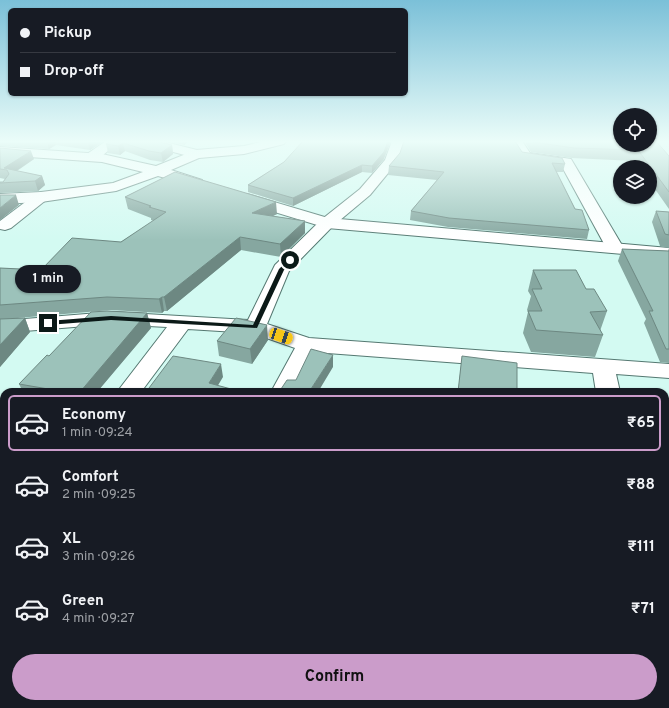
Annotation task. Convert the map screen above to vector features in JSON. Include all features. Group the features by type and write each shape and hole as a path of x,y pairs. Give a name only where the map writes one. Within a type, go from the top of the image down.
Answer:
{"street":[{"path":"0,199 41,197 116,187 150,174"},
{"path":"168,174 209,187"},
{"path":"255,327 281,269 327,223 365,192 380,174"},
{"path":"573,174 614,247"},
{"path":"231,194 327,223 669,253"},
{"path":"5,225 41,197"},
{"path":"0,327 111,318 182,322 255,327 307,345 669,371"},
{"path":"132,388 182,322"},
{"path":"286,388 307,345"},
{"path":"603,366 607,388"}],"building":[{"path":"9,174 33,174 42,176 35,181 0,183 3,182"},
{"path":"171,174 182,174 276,202 252,213 305,221 280,244 240,237 164,297 159,299 107,297 0,305 0,268 41,270 72,238 121,242 166,212 125,197"},
{"path":"265,174 343,174 293,198 248,185"},
{"path":"442,174 558,174 575,209 582,210 589,230 449,218 411,211"},
{"path":"657,174 669,174 669,192"},
{"path":"0,195 16,195 0,208"},
{"path":"656,211 669,212 669,235 665,234"},
{"path":"622,249 669,251 669,349 666,349 649,311 653,311"},
{"path":"533,270 576,270 586,289 594,289 607,311 590,312 603,335 536,330 528,311 542,311 532,289 542,289"},
{"path":"107,311 147,313 83,388 42,388 19,384 47,355 49,356 91,312"},
{"path":"25,318 0,345 0,319"},
{"path":"236,318 267,325 250,349 217,341"},
{"path":"311,349 333,355 312,388 282,388 287,380 296,380"},
{"path":"173,356 221,364 209,383 227,388 149,388"},
{"path":"462,356 517,363 517,388 458,388"}],"route":[{"path":"48,323 111,318 255,327 281,269 290,260"}]}
